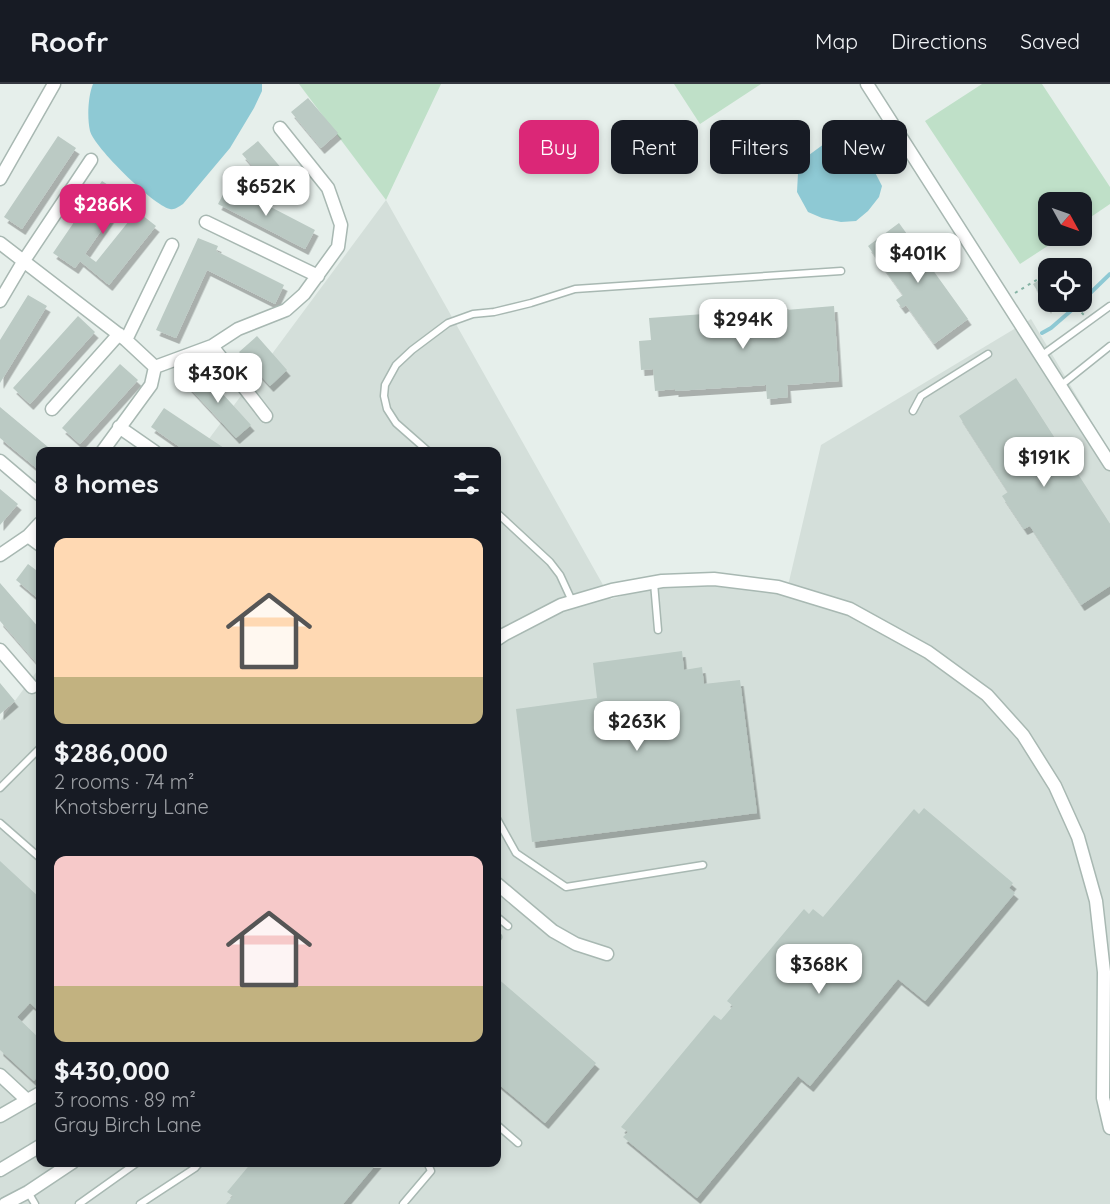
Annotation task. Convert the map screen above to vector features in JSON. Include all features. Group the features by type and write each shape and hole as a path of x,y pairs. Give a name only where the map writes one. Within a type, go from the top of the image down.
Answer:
{"street":[{"path":"0,179 54,84"},
{"path":"867,84 1110,464"},
{"path":"155,367 212,346 237,329 286,310 304,294 338,247 341,225 328,188 280,128"},
{"path":"0,301 23,262 91,160"},
{"path":"206,222 318,276"},
{"path":"0,243 122,337 155,367"},
{"path":"52,409 122,337 172,245"},
{"path":"212,346 266,416"},
{"path":"105,447 151,385 155,367"},
{"path":"119,427 148,447"},
{"path":"0,461 36,492"},
{"path":"0,555 28,536 36,527"},
{"path":"28,536 36,542"},
{"path":"501,637 561,605 612,590 654,582 714,579 773,586 850,609 928,652 987,695 1023,735 1055,786 1078,837 1096,901 1104,972 1103,1098 1110,1128"},
{"path":"0,650 32,687"},
{"path":"501,887 553,931 576,944 607,954"},
{"path":"1104,972 1110,993"},
{"path":"0,1076 27,1100"},
{"path":"0,1116 36,1094"},
{"path":"0,1170 36,1148"},
{"path":"5,1204 66,1167"}],"lane":[{"path":"423,447 396,423 387,409 384,396 386,385 396,365 448,323 473,314 494,312 575,289 841,271"},
{"path":"1041,356 1110,306"},
{"path":"1060,386 1110,346"},
{"path":"913,411 921,396 988,354"},
{"path":"501,517 550,562 560,575 572,602"},
{"path":"654,582 658,630"},
{"path":"0,788 36,752"},
{"path":"0,823 36,854"},
{"path":"501,826 516,854 566,887 703,865"},
{"path":"501,920 508,926"},
{"path":"501,1128 518,1143"},
{"path":"79,1204 131,1167"},
{"path":"140,1204 196,1167"},
{"path":"403,1204 431,1171 429,1167"},
{"path":"28,1192 35,1204"}],"path":[{"path":"1005,300 1038,279"},
{"path":"1081,312 1084,315"}],"shaded area":[{"path":"386,200 611,599 664,584 716,573 787,590 821,445 1031,319 1110,452 1110,1051 1104,1056 1110,1098 1110,1204 0,1204 0,721 36,672 36,1167 501,1167 501,447 203,447"}],"green space":[{"path":"299,84 441,84 386,200"},
{"path":"674,84 761,84 700,124"},
{"path":"982,84 1042,84 1110,187 1110,204 1092,216 1092,192 1038,192 1038,246 1048,246 1020,264 925,121"}],"water":[{"path":"93,84 262,84 262,91 230,148 183,204 170,209 138,187 94,139 90,131 88,114"},
{"path":"822,145 822,174 876,174 882,186 879,197 856,221 841,222 808,212 797,192 798,174 810,174 810,154"}],"building":[{"path":"308,98 338,133 321,148 291,112"},
{"path":"58,136 76,148 22,229 4,217"},
{"path":"258,141 289,177 273,190 242,154"},
{"path":"102,181 125,196 85,254 96,262 137,211 156,226 109,285 80,261 75,268 53,253"},
{"path":"228,185 315,230 305,249 218,204"},
{"path":"899,223 968,319 934,344 906,305 902,308 896,300 903,295 868,246"},
{"path":"198,238 218,246 216,251 284,285 275,304 207,270 176,338 156,330"},
{"path":"1038,281 1038,292 1033,284"},
{"path":"28,295 47,306 0,383 0,340"},
{"path":"785,303 786,310 834,306 839,381 787,385 788,397 767,399 766,385 655,391 653,369 641,370 639,341 651,340 649,318 759,310 758,305"},
{"path":"78,316 95,332 30,404 13,388"},
{"path":"257,336 287,370 270,386 239,352"},
{"path":"120,364 138,380 80,444 62,428"},
{"path":"201,370 251,425 236,438 186,384"},
{"path":"1016,378 1110,524 1110,586 1081,605 1030,526 1024,529 1002,496 1008,492 959,416"},
{"path":"0,407 48,447 36,447 36,468 0,438"},
{"path":"164,408 222,447 180,447 151,427"},
{"path":"0,489 18,504 0,525"},
{"path":"28,564 36,570 36,597 16,580"},
{"path":"0,583 36,624 36,662 0,621"},
{"path":"682,651 684,670 702,667 704,684 740,680 757,813 532,842 516,709 597,698 593,663"},
{"path":"0,683 15,701 0,714"},
{"path":"924,808 1013,883 1009,888 1015,893 925,1001 898,979 810,1086 798,1076 697,1198 623,1137 628,1132 621,1127 714,1015 721,1020 733,1006 727,1001 804,909 809,914 813,909 823,917 914,809 919,814"},
{"path":"0,861 36,894 36,1008 30,1003 17,1017 36,1035 36,1078 34,1081 0,1050"},
{"path":"501,981 596,1063 545,1123 501,1086"},
{"path":"248,1167 374,1167 343,1204 226,1204 233,1196 227,1192"}],"waterway":[{"path":"1092,291 1110,274"},
{"path":"1042,333 1069,312"}]}
